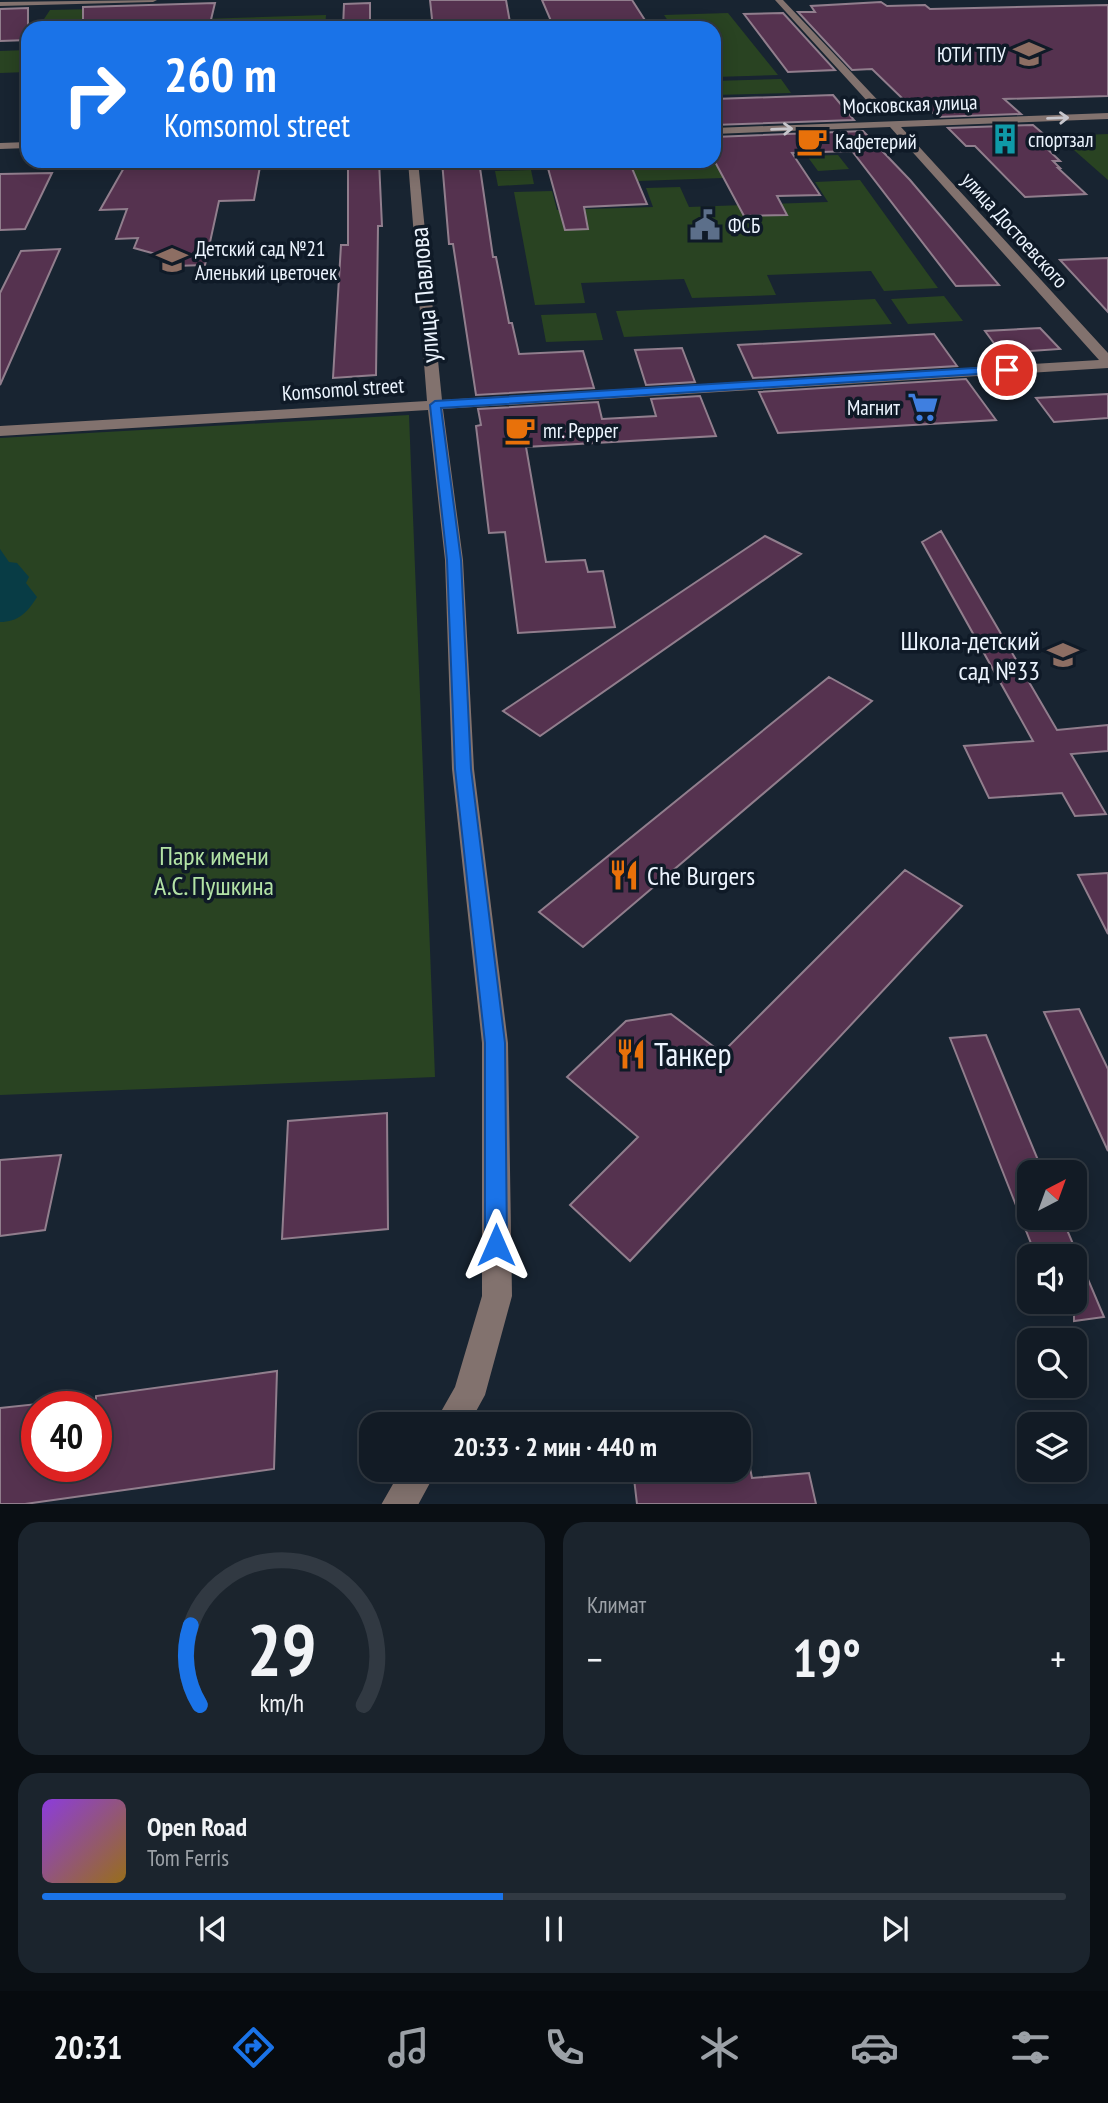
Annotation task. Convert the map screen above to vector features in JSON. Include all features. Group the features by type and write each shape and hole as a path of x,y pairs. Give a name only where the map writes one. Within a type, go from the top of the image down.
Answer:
{"street":[{"path":"0,4 153,0"},
{"name":"улица Достоевского","path":"779,0 1108,363"},
{"name":"Московская улица","path":"721,130 885,115 1108,116"},
{"path":"0,146 21,145"},
{"name":"улица Павлова","path":"414,168 435,405 454,560 463,769 495,1043 497,1296 470,1395 458,1412"},
{"name":"Komsomol street","path":"0,431 1108,363"},
{"path":"397,1504 412,1482"}],"green space":[{"path":"97,9 90,21 43,21 50,10"},
{"path":"728,13 778,75 721,77 721,21 668,21 664,15"},
{"path":"326,15 326,21 136,21"},
{"path":"21,50 21,72 0,73 0,51"},
{"path":"781,79 791,93 721,95 721,81"},
{"path":"1108,134 1108,180 1058,136"},
{"path":"838,155 849,169 818,171 807,156"},
{"path":"721,163 733,163 750,177 610,182 612,168 721,168"},
{"path":"531,170 534,184 498,186 495,171"},
{"path":"860,180 938,288 884,291 871,271 767,275 776,295 692,298 684,279 581,283 585,303 535,305 514,192 552,191 557,210 653,207 646,188 680,187 689,207 828,202 815,182"},
{"path":"944,296 963,321 908,324 891,299"},
{"path":"875,299 892,324 624,337 616,311"},
{"path":"596,313 603,340 546,342 541,315"},
{"name":"Парк имени А.С. Пушкина","path":"409,415 435,1077 0,1095 0,438"}],"shaded area":[{"path":"0,549 9,562 17,563 29,577 26,583 37,597 22,616 0,622"}],"building":[{"path":"430,0 506,0 510,21 432,21"},
{"path":"542,0 632,0 646,21 551,21"},
{"path":"881,2 887,6 925,5 930,9 1108,5 1108,96 1004,99 1021,114 937,117 922,101 906,102 872,69 852,70 798,12 815,12 811,6"},
{"path":"215,3 211,21 83,21 83,7"},
{"path":"370,3 370,21 343,21 344,4"},
{"path":"28,8 28,21 21,21 21,40 0,41 0,9"},
{"path":"783,13 835,70 788,72 744,14"},
{"path":"833,95 854,120 721,125 721,99"},
{"path":"1033,125 1054,143 1041,143 1060,161 1053,161 1058,168 1086,194 1025,197 975,146 966,146 948,128"},
{"path":"863,131 910,180 999,285 956,286 852,151 792,153 820,195 777,196 787,215 744,216 718,168 721,168 721,137"},
{"path":"124,168 260,168 254,200 219,201 205,265 175,266 177,260 134,248 138,238 116,239 127,209 100,210"},
{"path":"348,168 379,168 382,226 378,226 376,375 333,378 341,245 348,245"},
{"path":"443,168 480,168 493,257 496,257 509,323 512,323 519,354 583,351 594,388 476,395 453,244 449,244"},
{"path":"548,168 632,168 647,204 584,207 588,229 565,230"},
{"path":"52,173 25,229 0,230 0,174"},
{"path":"60,249 0,385 0,293 21,251"},
{"path":"1108,258 1108,312 1060,260"},
{"path":"1040,328 1060,349 1001,353 985,331"},
{"path":"934,334 957,366 753,378 738,345"},
{"path":"682,348 695,382 646,385 635,350"},
{"path":"966,379 996,420 778,433 759,392"},
{"path":"1108,394 1108,418 1054,422 1036,398"},
{"path":"700,396 716,436 526,447 546,562 585,560 588,572 603,571 615,627 518,633 505,532 489,533 476,426 481,425 478,409 598,402 602,419 656,416 651,399"},
{"path":"941,531 1057,730 1108,725 1108,751 1071,754 1106,814 1075,816 1062,793 989,798 964,746 1033,741 922,542"},
{"path":"765,536 801,554 540,736 503,711"},
{"path":"829,677 872,701 583,947 539,912"},
{"path":"905,870 962,906 630,1261 570,1205 638,1137 567,1077 626,1021 671,1014 722,1053"},
{"path":"1108,873 1108,934 1078,875"},
{"path":"1079,1009 1108,1069 1108,1151 1044,1012"},
{"path":"986,1035 1038,1160 1017,1160 1017,1208 950,1038"},
{"path":"387,1113 388,1229 282,1239 288,1121"},
{"path":"61,1155 45,1230 0,1236 0,1160"},
{"path":"1026,1230 1067,1230 1073,1244 1031,1244"},
{"path":"1087,1277 1104,1317 1074,1321 1074,1314 1087,1314"},
{"path":"277,1371 274,1469 25,1504 0,1504 0,1408 21,1406 21,1482 112,1482 112,1394"},
{"path":"751,1473 752,1478 809,1473 816,1504 637,1504 634,1482 751,1482"}],"place":[{"name":"ЮТИ ТПУ","path":"1029,54"},
{"name":"спортзал","path":"1005,139"},
{"name":"Кафетерий","path":"812,141"},
{"name":"ФСБ","path":"705,225"},
{"name":"Детский сад №21 Аленький цветочек","path":"172,260"},
{"name":"Магнит","path":"923,407"},
{"name":"mr. Pepper","path":"520,430"},
{"name":"Школа-детский сад №33","path":"1063,655"},
{"name":"Che Burgers","path":"624,875"},
{"name":"Танкер","path":"631,1054"}],"route":[{"path":"496,1245 495,1043 463,769 454,560 435,405 1007,370"}]}
